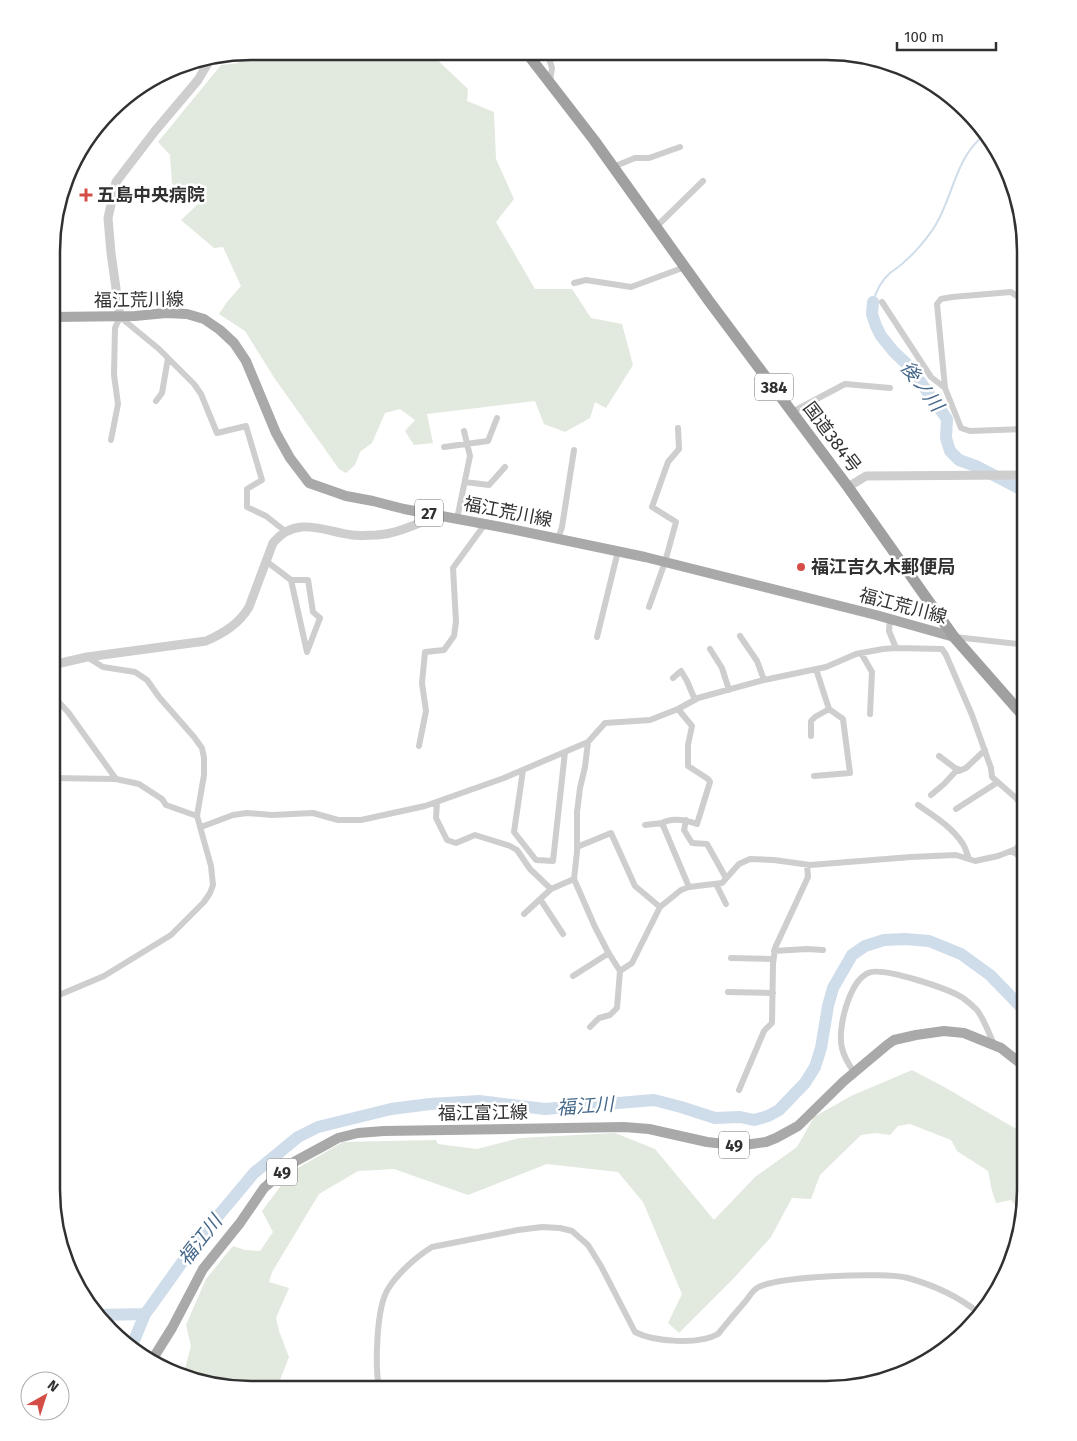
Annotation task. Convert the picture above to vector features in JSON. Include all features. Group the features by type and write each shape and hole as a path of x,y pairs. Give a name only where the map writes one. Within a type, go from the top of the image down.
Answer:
{"highway":[{"name":"国道384号","path":"532,60 594,140 685,267 848,487 954,637 1017,709"}],"main road":[{"name":"福江荒川線","path":"60,317 166,313 187,314 204,319 234,343 246,361 276,432 290,458 309,483 346,496 665,562 954,637"},
{"name":"福江富江線","path":"155,1355 177,1320 203,1269 240,1223 264,1188 294,1162 338,1138 358,1133 397,1130 624,1127 649,1129 738,1146 755,1144 776,1138 798,1126 833,1090 894,1040 944,1031 955,1032 972,1036 1008,1053 1017,1060"}],"street":[{"path":"549,82 552,68 550,60"},
{"path":"111,440 118,404 114,376 115,328 120,316 108,218 116,182 155,130 198,80 206,66"},
{"path":"613,167 635,158 649,158 680,147"},
{"path":"656,227 703,181"},
{"path":"574,283 586,280 632,286 685,267"},
{"path":"1017,296 1011,292 952,297 941,299 938,304 945,388 961,428 970,431 1017,429"},
{"path":"882,302 931,378 945,388"},
{"path":"120,316 168,358 194,384 201,394 216,433 246,426 262,480 246,489 247,507 266,516 285,531"},
{"path":"156,401 162,394 168,358"},
{"path":"792,412 845,384 890,388"},
{"path":"444,447 488,441 498,418"},
{"path":"649,607 665,562 676,522 652,507 668,462 679,448 678,428"},
{"path":"458,519 470,456 464,432"},
{"path":"558,539 562,527 574,450"},
{"path":"465,482 489,485 504,467"},
{"path":"848,487 866,476 1017,476"},
{"path":"60,663 87,657 206,641 221,634 233,627 245,615 273,542 279,535 295,527 314,526 354,535 378,535 439,515"},
{"path":"419,746 426,711 422,683 425,652 444,650 454,636 456,622 453,568 485,524"},
{"path":"597,637 618,551"},
{"path":"266,561 291,580 308,580 313,612 320,618 307,652 291,580"},
{"path":"890,619 889,631 896,648"},
{"path":"740,636 758,661 764,680"},
{"path":"954,637 1017,644"},
{"path":"201,827 227,817 247,813 272,815 313,813 338,820 360,820 397,813 437,802 504,778 565,752 588,742 605,723 650,720 695,700 729,690 764,680 826,667 856,654 896,648 942,649 946,654 972,715 991,768 992,777 1017,799"},
{"path":"710,649 722,668 729,690"},
{"path":"861,653 872,672 870,714"},
{"path":"60,995 104,976 171,934 204,902 213,885 213,875 198,816 204,775 202,748 146,680 135,672 103,668 87,657"},
{"path":"814,776 850,773 843,718 829,709 816,669"},
{"path":"673,678 681,671 695,700"},
{"path":"60,703 72,716 116,779"},
{"path":"645,825 662,823 667,820 686,820 697,824 710,782 688,766 688,745 692,726 678,709"},
{"path":"811,736 811,721 829,709"},
{"path":"588,742 576,812 577,847 574,879 595,927 620,970 617,1008 610,1015 599,1018 590,1027"},
{"path":"939,756 959,771 966,768 985,750"},
{"path":"523,770 514,832 536,860 553,861 565,752"},
{"path":"931,795 958,769"},
{"path":"60,778 116,779 139,784 162,799 166,805 198,816"},
{"path":"956,809 998,782"},
{"path":"437,802 436,818 447,840 456,843 475,835 510,846 517,850 530,869 551,889"},
{"path":"918,806 934,816 949,829 963,844 970,859"},
{"path":"686,820 684,830 692,843 707,844 726,878"},
{"path":"662,823 690,887"},
{"path":"577,847 611,833 635,886 660,907"},
{"path":"620,970 632,963 660,907 681,890 722,883 739,864 750,859 774,860 807,865 956,855 975,861 998,856 1017,848"},
{"path":"1011,851 1017,855"},
{"path":"740,1090 764,1031 772,1023 774,951 808,877 807,865"},
{"path":"524,914 551,889 574,879"},
{"path":"716,884 726,904"},
{"path":"540,899 563,934"},
{"path":"774,951 823,950"},
{"path":"573,976 609,953"},
{"path":"732,958 773,960"},
{"path":"854,1072 848,1064 842,1048 842,1022 852,990 868,973 876,971 916,979 964,998 978,1011 994,1046"},
{"path":"728,992 772,993"},
{"path":"379,1381 377,1354 382,1302 387,1290 399,1275 432,1247 534,1228 566,1229 572,1231 585,1242 601,1266 635,1332 658,1339 704,1340 713,1337 718,1334 756,1288 767,1283 801,1278 851,1276 907,1278 966,1302 974,1310"}],"shaded area":[{"path":"240,60 437,60 468,89 467,101 494,112 496,159 514,199 496,222 535,289 572,289 591,318 622,324 633,365 606,408 595,402 590,418 565,432 544,424 535,401 427,414 433,443 414,445 405,431 415,420 400,409 385,413 372,443 360,452 355,465 346,473 339,469 275,379 245,331 219,314 241,286 223,247 214,248 181,220 199,203 172,184 170,155 158,142 221,65 238,63"},
{"path":"912,1070 1017,1129 1016,1207 1011,1200 996,1203 988,1171 957,1151 951,1140 910,1124 898,1126 890,1135 875,1133 861,1135 820,1175 811,1199 792,1198 771,1237 734,1278 679,1333 668,1323 682,1294 643,1202 618,1172 547,1164 468,1195 394,1169 358,1171 319,1194 272,1272 269,1282 289,1288 276,1318 289,1357 280,1381 239,1381 214,1377 185,1369 191,1346 186,1325 206,1279 233,1246 245,1250 260,1251 273,1232 262,1211 291,1172 343,1142 436,1140 438,1144 477,1149 520,1138 615,1133 655,1149 714,1220 755,1177 797,1147 814,1117 851,1096"}],"waterway":[{"path":"873,302 877,290 884,279 913,254 932,230 941,215 960,167 966,156 980,139"},
{"name":"後ノ川","path":"873,302 872,314 881,336 909,366 947,419 946,438 950,451 959,460 978,467 1017,487"},
{"name":"福江川","path":"134,1340 145,1314 198,1240 254,1173 298,1137 318,1127 391,1109 479,1101 545,1109 654,1100 715,1118 740,1117 754,1120 768,1116 779,1110 805,1083 815,1067 821,1048 833,988 852,955 865,946 884,940 929,941 961,954 990,975 1017,1003"},
{"name":"福江川","path":"106,1315 145,1314"}],"place":[{"name":"五島中央病院","path":"86,195"},
{"name":"福江吉久木郵便局","path":"801,567"}]}
